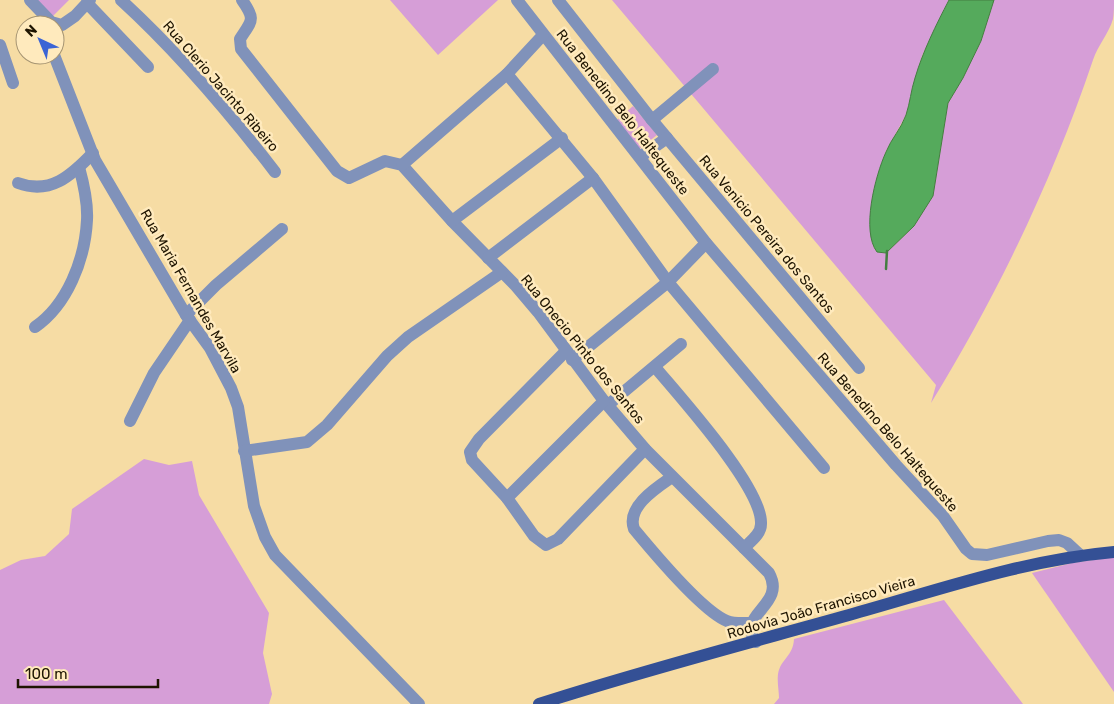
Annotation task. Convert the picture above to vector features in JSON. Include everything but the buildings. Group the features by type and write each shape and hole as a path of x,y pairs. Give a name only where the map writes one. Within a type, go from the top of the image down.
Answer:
{"main road":[{"name":"Rodovia João Francisco Vieira","path":"539,704 675,663 756,642 981,577 1080,556 1114,552"}],"street":[{"name":"Rua Clerio Jacinto Ribeiro","path":"121,0 154,30 208,89 275,172"},
{"path":"242,0 252,19 252,24 240,39 241,49 338,171 349,178 386,161 402,165 507,74 543,35"},
{"name":"Rua Benedino Belo Haltequeste","path":"517,0 706,242 864,428 943,516 966,549 972,554 988,555 1059,540 1066,543 1080,556"},
{"name":"Rua Venicio Pereira dos Santos","path":"558,0 652,120 859,368"},
{"path":"33,3 51,22 62,25 89,1 148,67"},
{"path":"33,3 38,15"},
{"path":"0,45 13,83"},
{"name":"Rua Maria Fernandes Marvila","path":"58,65 93,153 188,317 210,348 231,388 238,407 254,506 265,537 275,555 418,704"},
{"path":"652,120 713,69"},
{"path":"507,74 562,138 668,282 824,468"},
{"path":"452,221 562,138"},
{"path":"640,156 667,138"},
{"path":"18,183 27,186 45,187 64,179 79,168 93,153"},
{"name":"Rua Onecio Pinto dos Santos","path":"402,165 538,312 606,403 645,449 769,573 774,581 774,589 750,623"},
{"path":"35,327 52,313 65,295 85,239 87,201 79,168"},
{"path":"488,258 592,178"},
{"path":"130,421 154,373 188,317 216,285 282,229"},
{"path":"645,449 558,539 546,545 534,536 507,498 472,460 470,452 479,439 569,355 668,282 706,242"},
{"path":"244,451 296,444 312,438 327,425 387,356 408,337 502,272"},
{"path":"507,498 606,403 655,367 681,344"},
{"path":"655,367 714,437 735,465 753,497 761,523 757,535 744,548"},
{"path":"672,477 658,486 636,509 632,516 634,529 690,591 717,614 727,621 750,623 749,630 756,642"}],"shaded area":[{"path":"33,0 69,0 54,15 48,15"},
{"path":"390,0 498,0 438,55"},
{"path":"612,0 949,0 922,56 906,115 886,151 878,175 872,205 873,246 877,252 886,253 914,226 933,196 948,103 981,41 994,0 1114,0 1111,24 1095,55 1060,149 1022,236 979,320 931,403 936,385"},
{"path":"949,0 994,0 981,41 948,103 933,196 914,226 886,253 877,252 872,243 870,217 871,203 878,175 888,147 906,115 922,58"},
{"path":"633,106 657,135 638,150 615,122"},
{"path":"144,459 169,465 192,461 199,495 269,613 263,653 272,694 269,704 0,704 0,570 21,560 45,556 69,534 72,509"},
{"path":"1114,557 1114,692 1032,573 1072,563"},
{"path":"944,600 1023,704 774,704 779,698 778,674 782,664 792,650 794,639"}],"waterway":[{"path":"886,269 887,251"}]}
